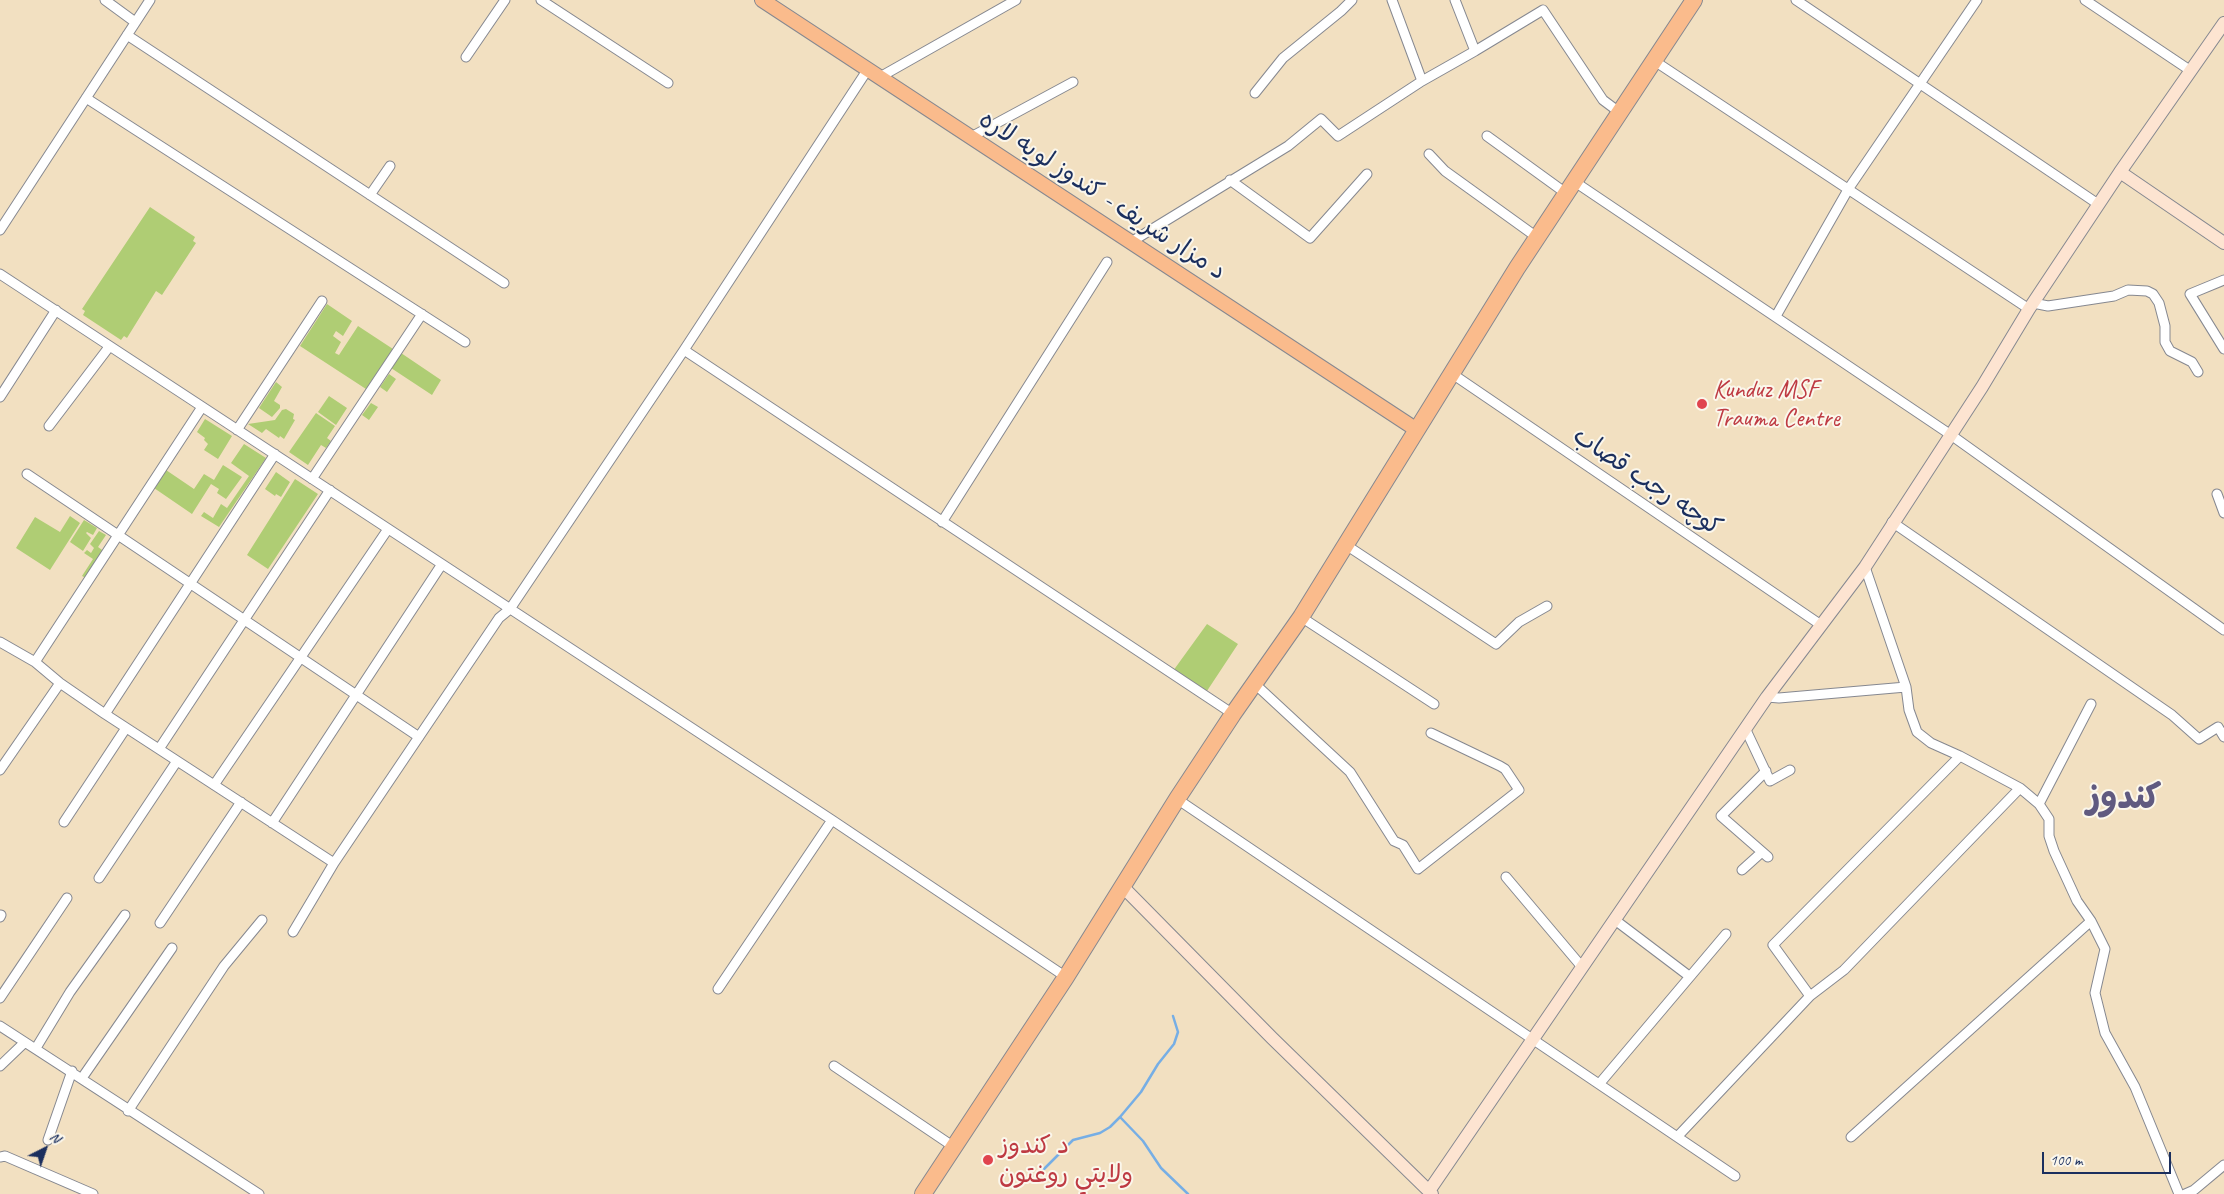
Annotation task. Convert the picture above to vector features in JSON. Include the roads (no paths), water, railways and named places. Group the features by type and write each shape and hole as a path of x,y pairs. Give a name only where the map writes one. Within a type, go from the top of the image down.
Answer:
{"highway":[{"path":"923,1194 1066,977 1177,799 1233,714 1301,617 1451,373 1619,112 1694,0"}],"main road":[{"name":"د مزار شریف - کندوز لویه لاره","path":"762,0 1417,430"}],"street":[{"path":"105,0 135,22"},
{"path":"0,230 150,0"},
{"path":"466,56 505,0"},
{"path":"541,0 668,83"},
{"path":"293,932 334,863 499,618 510,609 684,350 874,73 1016,0"},
{"path":"1255,93 1283,58 1352,0"},
{"path":"1392,0 1422,81"},
{"path":"1455,0 1474,51"},
{"path":"1796,0 2098,204"},
{"path":"1776,316 1849,188 1977,0"},
{"path":"2085,0 2191,71"},
{"path":"1130,242 1288,146 1321,119 1338,136 1422,81 1542,10 1603,100 1619,112"},
{"path":"1123,887 1272,1038 1430,1193 1532,1038 1615,920 1745,728 1864,567 1892,522 1951,436 2031,306 2098,204 2224,23"},
{"path":"127,35 504,283"},
{"path":"1653,60 2031,306 2048,306 2114,296 2128,290 2147,291 2153,294 2159,303 2165,326 2165,342 2170,351 2192,362 2198,372"},
{"path":"971,137 1073,82"},
{"path":"86,98 465,342"},
{"path":"1486,136 1776,316 1951,436 2224,630"},
{"path":"1429,154 1445,171 1538,238"},
{"path":"370,195 390,166"},
{"path":"2120,172 2224,243"},
{"path":"1230,180 1310,238 1367,174"},
{"path":"942,522 1107,262"},
{"path":"0,274 832,820 1066,977"},
{"path":"2224,280 2190,294 2224,349"},
{"path":"237,430 322,300"},
{"path":"0,397 56,310"},
{"path":"312,479 422,314"},
{"path":"49,426 109,347"},
{"path":"684,350 1233,714"},
{"name":"کوچه رجب قصاب","path":"1451,373 1821,624"},
{"path":"35,662 202,407"},
{"path":"105,714 275,454"},
{"path":"27,474 419,737"},
{"path":"159,749 330,490"},
{"path":"2217,494 2224,513"},
{"path":"1892,522 2172,715 2199,739 2218,727 2224,737"},
{"path":"214,785 388,529"},
{"path":"1346,545 1496,644 1519,622 1547,606"},
{"path":"272,823 442,564"},
{"path":"1864,567 1906,687 1909,710 1917,732 1931,743 2020,788 2039,804 2049,819 2049,836 2054,851 2077,901 2091,921 2105,949 2095,993 2105,1033 2135,1087 2179,1194"},
{"path":"1301,617 1434,704"},
{"path":"0,642 35,662 60,683 105,714 334,863"},
{"path":"0,770 60,683"},
{"path":"1255,684 1350,772 1394,841 1404,844 1418,870 1519,790 1505,769 1431,733"},
{"path":"1767,697 1779,698 1906,687"},
{"path":"2039,804 2091,704"},
{"path":"64,822 126,728"},
{"path":"1745,728 1770,780 1790,770"},
{"path":"1810,996 1773,945 1960,756"},
{"path":"100,878 177,761"},
{"path":"1742,870 1765,854 1721,816 1766,771"},
{"path":"1678,1136 1810,996 1844,970 2020,788"},
{"path":"1177,799 1736,1176"},
{"path":"160,922 240,802"},
{"path":"718,990 832,820"},
{"path":"1506,877 1582,967"},
{"path":"0,998 67,898"},
{"path":"36,1048 70,992 125,914"},
{"path":"128,1111 224,966 262,920"},
{"path":"1615,920 1689,976"},
{"path":"1851,1137 2091,921"},
{"path":"1600,1083 1726,934"},
{"path":"82,1078 172,948"},
{"path":"0,1026 24,1043 36,1048 72,1071 128,1111 259,1194"},
{"path":"0,1066 24,1043"},
{"path":"834,1066 954,1147"},
{"path":"48,1140 72,1071"},
{"path":"0,1157 5,1156 93,1194"},
{"path":"2185,1194 2194,1190 2224,1165"}],"waterway":[{"path":"1039,1174 1073,1140 1100,1133 1110,1127 1120,1117 1141,1092 1158,1064 1174,1044 1178,1032 1173,1016"},
{"path":"1120,1117 1143,1141 1161,1168 1188,1194"}],"place":[{"name":"Kunduz MSF Trauma Centre","path":"1702,404"},
{"name":"د کندوز ولایتي روغتون","path":"988,1160"}],"district":[{"name":"کندوز","path":"2124,799"}]}
